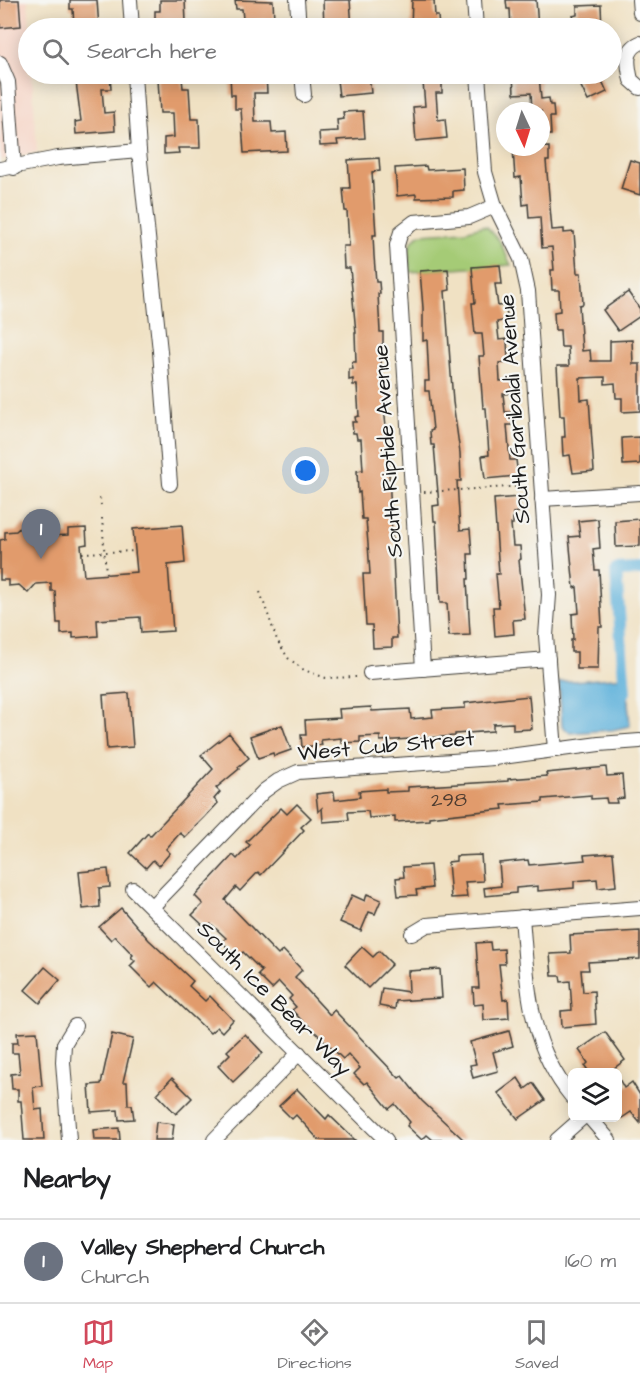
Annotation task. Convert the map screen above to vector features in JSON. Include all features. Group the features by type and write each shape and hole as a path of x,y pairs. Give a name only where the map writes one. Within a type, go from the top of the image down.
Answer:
{"street":[{"path":"130,0 131,18"},
{"path":"297,0 298,18"},
{"path":"474,0 475,18"},
{"path":"639,0 640,13"},
{"path":"640,43 631,48 628,55 631,80 640,88"},
{"path":"0,63 8,82 14,168"},
{"path":"135,84 170,484"},
{"path":"303,84 304,95"},
{"name":"South Garibaldi Avenue","path":"479,84 485,172 495,206 521,259 527,283 549,594 546,636 555,750"},
{"path":"0,169 58,158 139,151"},
{"name":"South Riptide Avenue","path":"423,669 397,245 401,232 414,222 469,217 495,206"},
{"path":"542,499 640,493"},
{"path":"366,674 548,659"},
{"name":"West Cub Street","path":"152,907 264,791 278,781 298,772 494,758 640,741"},
{"name":"South Ice Bear Way","path":"133,889 386,1140"},
{"path":"412,934 427,925 640,908"},
{"path":"522,917 528,994 534,1024 546,1056 568,1090"},
{"path":"69,1140 63,1062 64,1044 75,1026"},
{"path":"214,1140 299,1053"},
{"path":"557,1140 577,1122"},
{"path":"593,1122 609,1140"}],"path":[{"path":"412,493 525,486 542,499"},
{"path":"100,498 101,505"},
{"path":"102,518 106,574"},
{"path":"82,554 135,550"},
{"path":"260,592 277,640 288,658 304,670 326,678 366,674"}],"shaded area":[{"path":"0,0 28,0 29,18 18,18 18,84 33,84 37,152 0,160"}],"green space":[{"path":"482,226 487,227 499,240 511,265 410,272 410,245 417,237 422,234 465,231"}],"water":[{"path":"626,677 630,726 612,730 570,733 562,726 559,682"}],"building":[{"path":"0,0 19,0 20,18 18,18 18,26 0,28"},
{"path":"70,0 97,0 98,18 73,18 73,9 70,9"},
{"path":"160,0 185,0 186,18 155,18 155,11 160,11"},
{"path":"235,0 273,1 274,18 243,18 242,9 236,9"},
{"path":"323,0 350,0 351,18 324,18"},
{"path":"412,0 434,0 435,16 438,18 411,18"},
{"path":"506,0 536,0 537,18 510,18 510,9 507,9"},
{"path":"601,5 602,18 572,18 577,15 577,6"},
{"path":"76,84 111,84 111,89 102,89 104,113 114,112 115,131 76,134 75,122 81,121"},
{"path":"158,84 183,84 183,88 189,88 191,119 199,119 200,148 178,148 179,153 164,154 164,138 174,137 173,113 160,113"},
{"path":"230,84 267,84 267,93 254,93 255,122 271,122 272,133 286,132 287,151 244,153 241,109 235,109 235,95 231,95"},
{"path":"338,84 370,84 371,93 339,96"},
{"path":"423,84 442,84 442,93 436,93 438,120 445,119 447,138 416,141 413,107 425,106"},
{"path":"514,84 540,84 541,99 549,98 550,102 532,102 531,93 514,94"},
{"path":"580,84 603,84 607,92 588,101"},
{"path":"550,105 553,105 554,117 550,117"},
{"path":"363,111 365,138 337,140 338,145 320,146 319,132 338,131 337,120 344,119 343,112"},
{"path":"514,156 549,156 549,161 546,161 552,230 564,229 564,233 574,232 577,273 581,273 583,304 579,305 582,351 590,350 591,361 610,361 610,341 632,340 633,364 640,364 640,411 622,412 622,398 616,398 615,383 605,384 605,377 580,378 581,400 589,399 594,471 573,473 570,455 563,456 564,416 560,416 557,366 569,366 568,347 561,347 560,330 555,330 554,312 560,311 559,290 552,290 551,270 554,270 552,247 542,248 540,217 529,218 528,204 523,205 521,177 515,178"},
{"path":"379,158 380,171 372,172 376,235 373,235 376,282 379,282 380,294 378,294 380,332 383,332 383,344 380,345 383,387 386,387 387,408 384,408 389,453 397,638 392,638 392,647 373,648 372,625 366,625 363,574 370,574 366,519 362,519 360,492 358,493 357,471 363,470 361,439 357,439 356,433 353,433 352,422 356,422 355,417 359,416 357,385 353,385 353,379 349,380 349,369 353,369 352,362 356,362 356,333 350,268 344,268 343,246 349,246 343,188 350,188 348,160"},
{"path":"630,160 640,163 640,195 621,189"},
{"path":"426,166 427,170 463,168 464,190 453,191 453,197 416,198 416,194 397,196 395,168"},
{"path":"500,265 502,284 495,284 498,306 506,305 507,320 497,322 499,340 507,339 508,362 499,363 500,381 512,380 513,393 503,394 505,412 512,412 513,425 507,425 510,460 516,460 518,476 485,479 482,456 489,455 479,356 484,356 482,334 475,334 472,267"},
{"path":"448,269 450,290 445,291 453,402 460,453 461,481 457,481 460,530 470,529 472,554 468,554 469,579 467,579 470,635 449,636 447,603 440,603 436,521 434,521 433,506 439,505 434,445 431,445 430,431 433,430 429,391 425,391 425,381 429,381 427,340 423,341 420,271"},
{"path":"628,292 640,309 640,316 618,331 603,310"},
{"path":"640,437 640,464 623,465 622,438"},
{"path":"519,497 520,512 513,513 513,524 511,524 513,546 520,546 521,559 519,560 525,619 513,620 514,634 495,636 493,607 499,607 496,574 499,574 494,499"},
{"path":"598,519 600,548 593,549 595,570 599,570 602,627 599,627 598,669 577,669 577,652 571,652 571,640 573,640 572,614 579,613 569,537 580,536 578,521"},
{"path":"640,519 640,546 616,547 615,521"},
{"path":"24,524 30,530 49,529 50,536 68,535 68,529 86,528 87,544 81,545 84,576 137,572 133,529 182,525 185,563 168,565 173,631 141,633 140,617 97,620 98,636 73,638 73,633 61,634 61,623 57,623 55,591 51,591 51,583 36,584 28,593 19,585 8,586 8,580 0,580 0,540 5,539 5,532 16,531"},
{"path":"129,693 133,747 107,749 103,695"},
{"path":"529,696 532,729 513,730 513,723 493,724 493,731 455,734 455,736 380,741 380,736 360,737 360,742 341,743 341,738 321,740 322,745 302,747 301,735 306,735 305,720 340,718 339,709 371,707 372,711 410,709 411,719 433,717 432,710 465,708 465,703"},
{"path":"282,725 291,750 274,756 273,753 258,758 250,736"},
{"path":"229,733 249,758 216,788 220,792 214,799 218,803 205,817 185,837 180,833 166,849 170,853 159,866 153,860 146,868 130,853 148,833 150,836 213,769 201,755"},
{"path":"606,767 607,776 622,775 624,798 616,799 617,803 607,803 606,798 591,799 591,795 543,799 543,802 502,805 503,809 429,817 429,820 395,822 395,816 369,818 368,811 348,812 349,820 323,822 322,808 318,812 316,794 334,792 335,800 360,797 359,791 386,789 386,792 408,791 408,787 508,781 508,779 547,776 546,773"},
{"path":"297,804 311,818 301,827 304,830 261,875 258,872 240,891 236,887 225,900 278,955 283,950 302,970 295,977 330,1015 334,1010 399,1078 402,1076 422,1101 464,1140 433,1140 427,1135 422,1140 407,1126 410,1122 395,1104 389,1109 367,1082 364,1084 354,1074 360,1068 348,1054 343,1059 292,1010 296,1007 289,999 292,996 279,982 272,989 258,975 262,971 243,952 237,957 222,942 226,938 211,924 207,929 192,915 203,904 195,896 233,855 237,859 250,845 246,842 281,808 287,814"},
{"path":"613,853 616,886 598,888 597,879 574,881 574,888 538,891 538,886 516,888 516,893 485,896 484,888 501,886 499,863 528,860 529,865 585,860 584,855"},
{"path":"481,855 483,881 465,882 467,897 451,898 448,862 456,861 456,856"},
{"path":"430,865 432,888 416,890 417,895 398,896 396,878 404,877 403,867"},
{"path":"108,869 110,887 99,888 100,907 83,909 79,872"},
{"path":"367,894 381,900 375,914 369,912 361,931 340,922 352,895 365,901"},
{"path":"121,908 149,940 193,981 189,986 205,1001 210,996 233,1020 222,1032 217,1027 210,1033 156,982 151,987 130,966 135,961 131,957 133,955 115,936 111,940 99,927"},
{"path":"640,931 640,959 588,962 589,970 581,970 583,992 594,991 596,1024 562,1027 561,1011 572,1010 570,981 561,982 560,976 552,976 550,954 571,953 570,935"},
{"path":"490,942 491,950 504,949 505,964 499,964 503,1000 508,999 509,1018 484,1020 483,1004 474,1005 473,988 479,988 476,943"},
{"path":"362,947 373,957 379,951 392,964 368,988 345,965"},
{"path":"45,967 60,980 40,1003 25,990"},
{"path":"440,969 442,998 396,1001 395,1009 379,1006 382,988 409,992 408,971"},
{"path":"509,1031 513,1046 493,1052 498,1071 473,1078 470,1065 476,1064 470,1042"},
{"path":"37,1032 42,1086 33,1087 35,1110 42,1109 44,1140 24,1140 21,1101 18,1101 18,1089 12,1089 11,1074 20,1073 18,1053 12,1053 12,1043 18,1043 17,1033"},
{"path":"605,1032 625,1060 614,1068 586,1068 585,1066 588,1063 579,1050"},
{"path":"112,1034 133,1039 123,1082 127,1082 128,1105 132,1105 134,1119 119,1120 118,1110 91,1112 89,1085 101,1084"},
{"path":"245,1034 263,1053 233,1082 218,1066 230,1054 227,1051"},
{"path":"172,1078 192,1098 176,1114 157,1094"},
{"path":"518,1078 525,1089 533,1083 545,1100 518,1119 498,1093"},
{"path":"632,1082 640,1095 640,1123 631,1112 622,1118 622,1084 624,1088"},
{"path":"297,1089 326,1119 329,1115 355,1140 319,1140 296,1115 292,1119 279,1106"},
{"path":"156,1122 174,1124 172,1140 154,1140"},
{"path":"119,1128 120,1140 94,1140 93,1130"}],"waterway":[{"path":"625,692 616,571 640,570"}],"place":[{"name":"Valley Shepherd Church","path":"41,559"}]}
